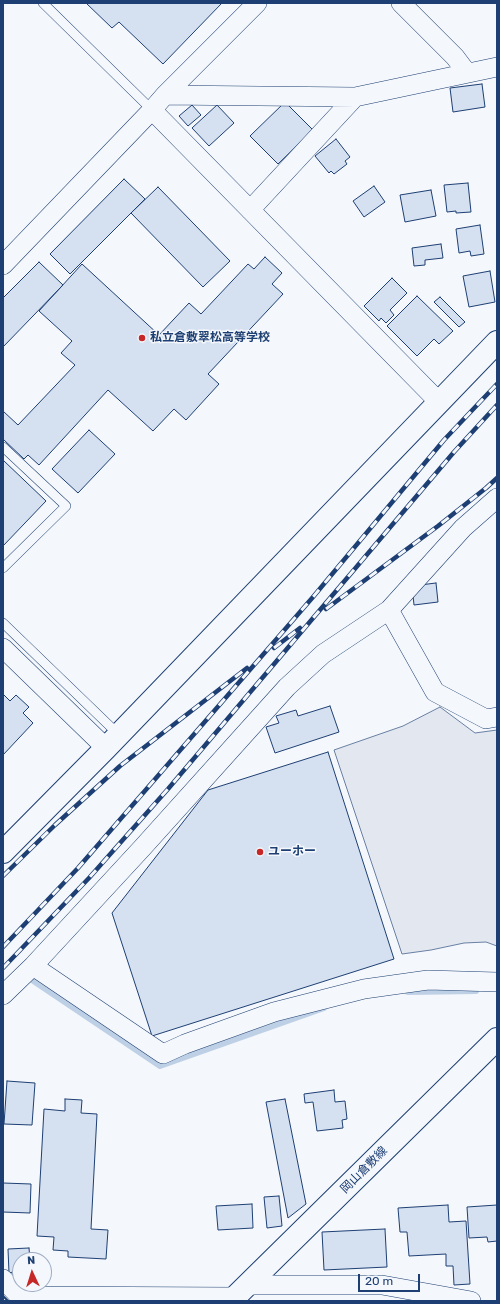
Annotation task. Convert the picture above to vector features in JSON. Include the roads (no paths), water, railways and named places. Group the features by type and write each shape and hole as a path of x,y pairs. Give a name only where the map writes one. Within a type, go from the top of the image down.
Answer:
{"street":[{"path":"3,265 165,95 257,3"},
{"path":"401,3 455,57 467,74"},
{"path":"165,95 355,97 497,67"},
{"path":"250,210 355,97"},
{"path":"152,110 439,402"},
{"path":"3,852 497,342"},
{"path":"3,995 33,966 143,847 287,687 323,654 389,610 463,528 497,498"},
{"path":"389,610 435,692 486,719 497,717"},
{"path":"3,648 112,741"},
{"path":"33,966 163,1054 185,1044 274,1012 364,989 428,980 497,982"},
{"name":"岡山倉敷線","path":"238,1294 497,1039"},
{"path":"3,1279 19,1296 238,1294 382,1285 471,1301"}],"lane":[{"path":"43,3 152,110"},
{"path":"3,447 66,506 3,568"},
{"path":"3,623 112,741"}],"waterway":[{"path":"29,978 160,1066 324,1008"},
{"path":"408,992 476,991"}],"railway":[{"path":"3,947 78,868 313,597 444,440 497,384"},
{"path":"3,968 89,878 168,789 454,452 497,405"},
{"path":"326,609 438,526 497,478"},
{"path":"274,648 300,628"},
{"path":"3,876 55,825 120,766 247,668"}],"place":[{"name":"私立倉敷翠松高等学校","path":"142,338"},
{"name":"ユーホー","path":"260,852"}]}
